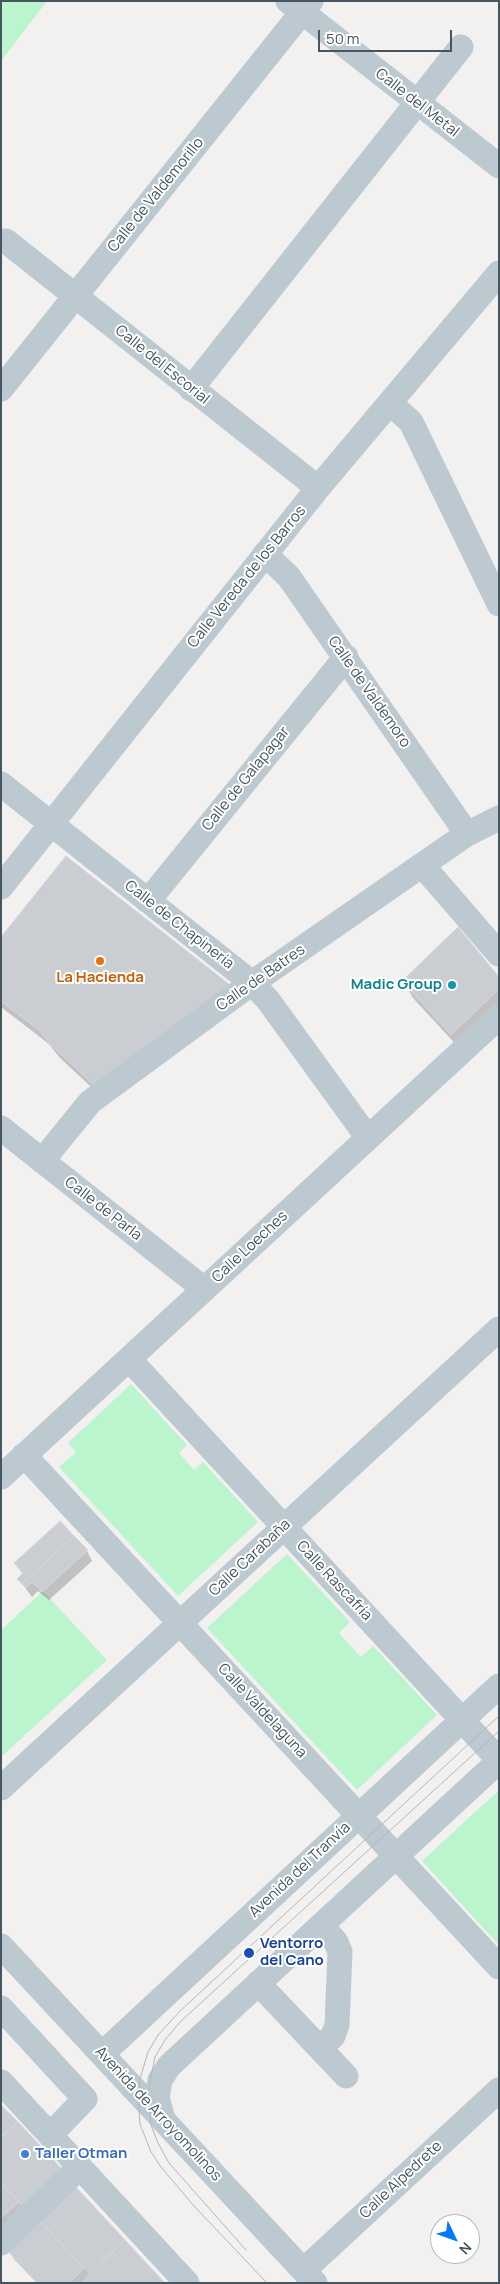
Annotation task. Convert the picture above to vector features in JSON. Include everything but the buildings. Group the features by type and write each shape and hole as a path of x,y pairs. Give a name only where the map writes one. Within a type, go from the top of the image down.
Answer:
{"street":[{"name":"Calle del Metal","path":"300,5 417,103 499,166"},
{"name":"Calle de Valdemorillo","path":"1,389 300,5"},
{"path":"191,389 461,47"},
{"name":"Calle del Escorial","path":"6,241 318,488"},
{"name":"Calle Vereda de los Barros","path":"1,887 318,488 499,273"},
{"path":"390,403 411,422 499,604"},
{"name":"Calle de Valdemoro","path":"265,554 289,577 467,834"},
{"name":"Calle de Galapagar","path":"148,900 346,657"},
{"name":"Calle de Chapinería","path":"1,784 252,983 268,1000 368,1138"},
{"name":"Calle de Batres","path":"42,1161 90,1102 252,983 467,834 499,818"},
{"path":"422,865 499,954"},
{"name":"Calle Loeches","path":"1,1477 499,1017"},
{"name":"Calle de Parla","path":"1,1128 204,1289"},
{"name":"Calle Carabaña","path":"1,1788 499,1329"},
{"name":"Calle Rascafría","path":"129,1359 499,1760"},
{"name":"Calle Valdelaguna","path":"24,1455 499,1967"},
{"name":"Avenida del Tranvía","path":"102,2054 499,1686"},
{"path":"163,2119 157,2098 160,2080 168,2066 499,1760"},
{"path":"320,1925 336,1942 340,1952 337,2025 332,2036 320,2048"},
{"name":"Avenida de Arroyomolinos","path":"1,1946 309,2277"},
{"path":"258,1983 346,2076"},
{"path":"1,2008 85,2099 50,2135"},
{"path":"1,2082 187,2283"},
{"name":"Calle Alpedrete","path":"309,2277 499,2090"},
{"path":"1,2243 80,2167"}],"green space":[{"path":"1,1 47,1 1,61"},
{"path":"131,1384 187,1445 179,1453 194,1470 203,1462 258,1522 178,1596 59,1467 76,1452 68,1443"},
{"path":"287,1554 350,1622 339,1633 361,1657 373,1646 437,1715 357,1790 207,1628"},
{"path":"43,1591 107,1660 1,1757 1,1630"},
{"path":"499,1790 499,1945 422,1861"}],"tram line":[{"path":"267,2283 194,2206 161,2167 151,2152 140,2124 139,2110 140,2079 148,2052 158,2035 180,2011 499,1716"},
{"path":"246,2250 169,2163 158,2143 151,2125 148,2092 155,2057 165,2040 181,2021 499,1731"}],"place":[{"name":"La Hacienda","path":"100,961"},
{"name":"Madic Group","path":"452,985"},
{"name":"Ventorro del Cano","path":"249,1953"},
{"name":"Taller Otman","path":"25,2154"}]}
